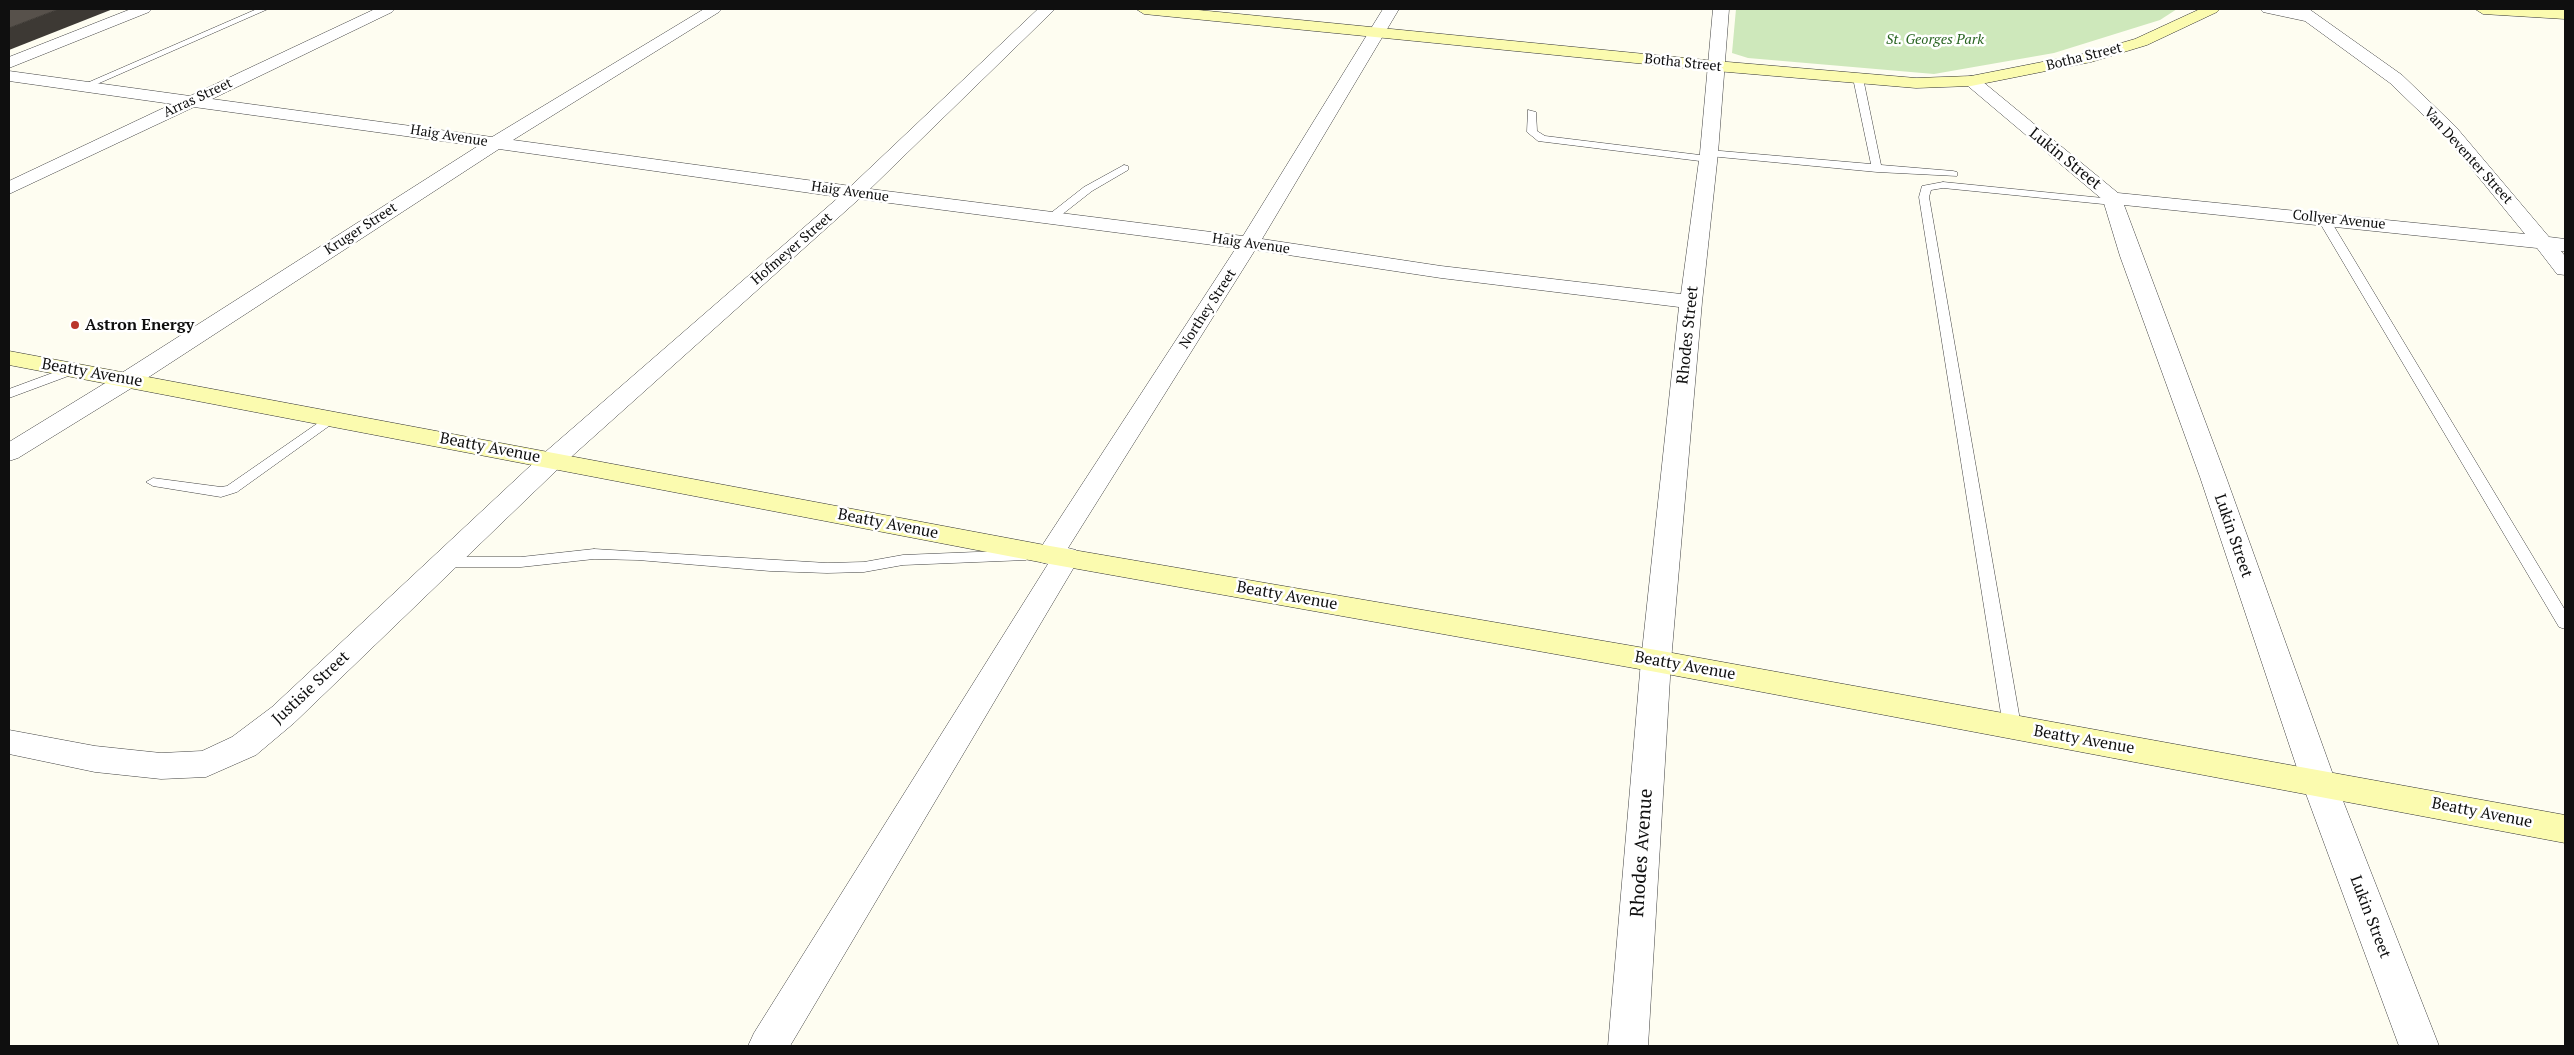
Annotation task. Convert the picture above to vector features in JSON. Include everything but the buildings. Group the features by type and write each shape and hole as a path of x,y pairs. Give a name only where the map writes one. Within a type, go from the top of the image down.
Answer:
{"street":[{"path":"9,63 144,9"},
{"name":"Arras Street","path":"9,188 387,9"},
{"name":"Kruger Street","path":"9,453 129,379 494,144 714,9"},
{"name":"Hofmeyer Street","path":"552,460 855,193 1047,9"},
{"name":"Botha Street","path":"1144,9 1716,66 1916,83 1970,81 2028,71 2141,42 2212,9"},
{"name":"Northey Street","path":"768,1046 1058,556 1391,9"},
{"name":"Rhodes Street","path":"1656,661 1691,302 1709,156 1721,9"},
{"name":"Van Deventer Street","path":"2268,9 2306,14 2396,79 2450,131 2565,269"},
{"path":"2483,9 2565,14"},
{"name":"Haig Avenue","path":"9,76 855,193 1250,243 1441,272 1691,302"},
{"name":"Lukin Street","path":"1970,81 2113,200 2131,256 2213,477 2319,783 2419,1046"},
{"name":"Collyer Avenue","path":"2113,200 2323,218 2565,245"},
{"name":"Beatty Avenue","path":"9,358 129,379 1058,556 1656,661 2565,829"},
{"name":"Justisie Street","path":"9,742 95,759 161,766 206,764 227,756 244,746 283,715 552,460"},
{"name":"Rhodes Avenue","path":"1628,1046 1656,661"}],"lane":[{"path":"85,86 264,9"},
{"path":"1858,78 1877,169"},
{"path":"1531,112 1532,132 1542,139 1709,156 1952,174"},
{"path":"1051,218 1088,189 1124,168"},
{"path":"2012,726 1924,197 1926,188 1943,185 2113,200"},
{"path":"2323,218 2565,623"},
{"path":"9,394 74,369"},
{"path":"154,482 221,492 232,490 331,418"},
{"path":"444,562 521,562 594,554 638,555 770,566 827,568 864,567 913,559 1058,556"}],"green space":[{"name":"St. Georges Park","path":"1736,9 2177,9 2160,20 2054,53 1934,74 1748,58 1732,53"}],"place":[{"name":"Astron Energy","path":"75,325"}]}
